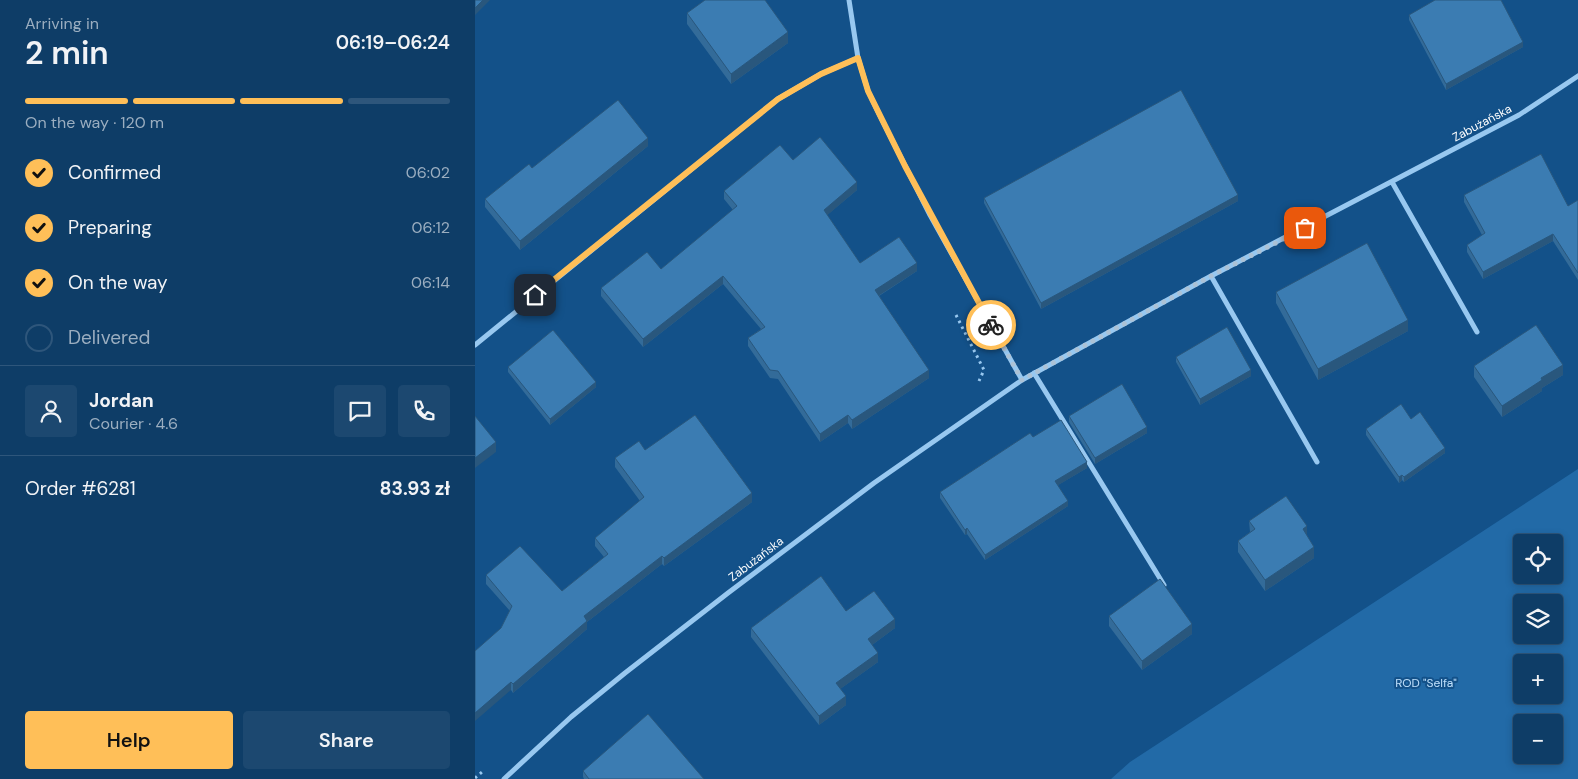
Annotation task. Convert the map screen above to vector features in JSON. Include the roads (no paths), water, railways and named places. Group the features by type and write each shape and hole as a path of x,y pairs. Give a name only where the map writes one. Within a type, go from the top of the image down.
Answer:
{"street":[{"path":"849,0 858,58 868,91 905,166 1022,380"},
{"path":"475,345 770,105 798,86 858,58"},
{"name":"Zabużańska","path":"504,779 571,717 720,598 874,484 1022,380 1211,276 1519,114 1578,76"},
{"path":"1392,182 1477,332"},
{"path":"1211,276 1317,462"},
{"path":"1034,373 1164,584"}],"park label":[{"name":"ROD \"Selfa\"","path":"1426,683"}]}
